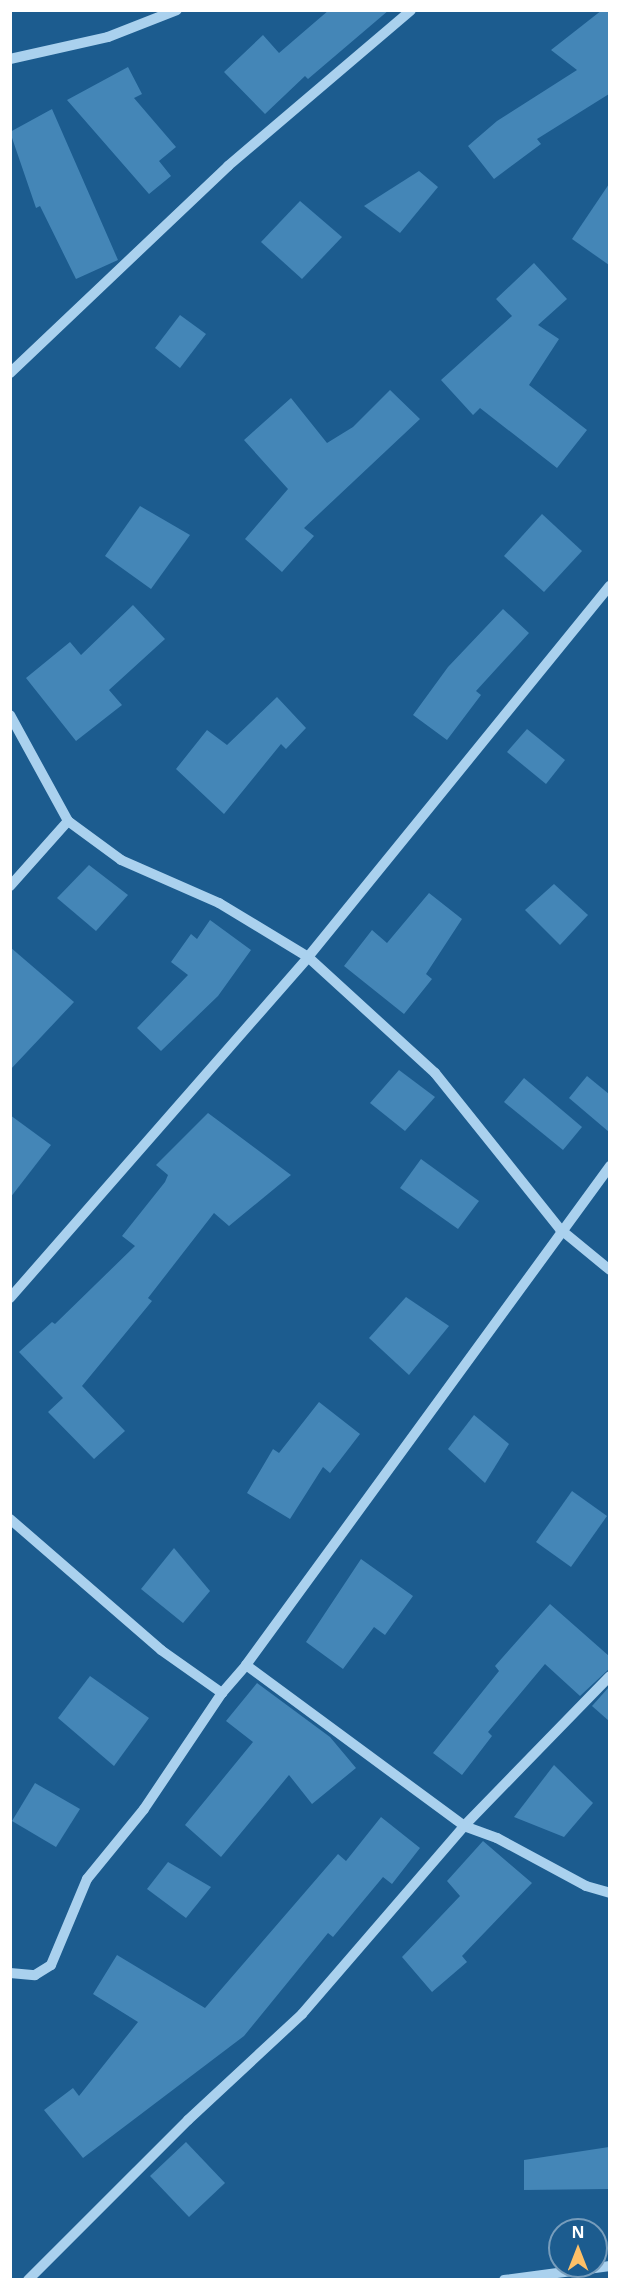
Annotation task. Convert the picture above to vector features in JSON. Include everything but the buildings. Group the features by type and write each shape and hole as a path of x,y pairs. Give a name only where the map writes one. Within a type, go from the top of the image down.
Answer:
{"street":[{"path":"10,59 108,37 177,10"},
{"path":"10,373 228,166 411,10"},
{"path":"10,1298 308,957 609,586"},
{"path":"10,715 68,821 121,860 219,903 308,957 435,1073 560,1229 609,1270"},
{"path":"10,886 68,821"},
{"path":"10,1973 35,1975 51,1965 87,1880 144,1809 222,1693 246,1665 560,1229 609,1166"},
{"path":"10,1519 160,1650 222,1693"},
{"path":"246,1665 464,1826 497,1838 586,1886 609,1893"},
{"path":"28,2280 188,2120 302,2014 464,1826 609,1676"},
{"path":"504,2280 609,2266"}]}
